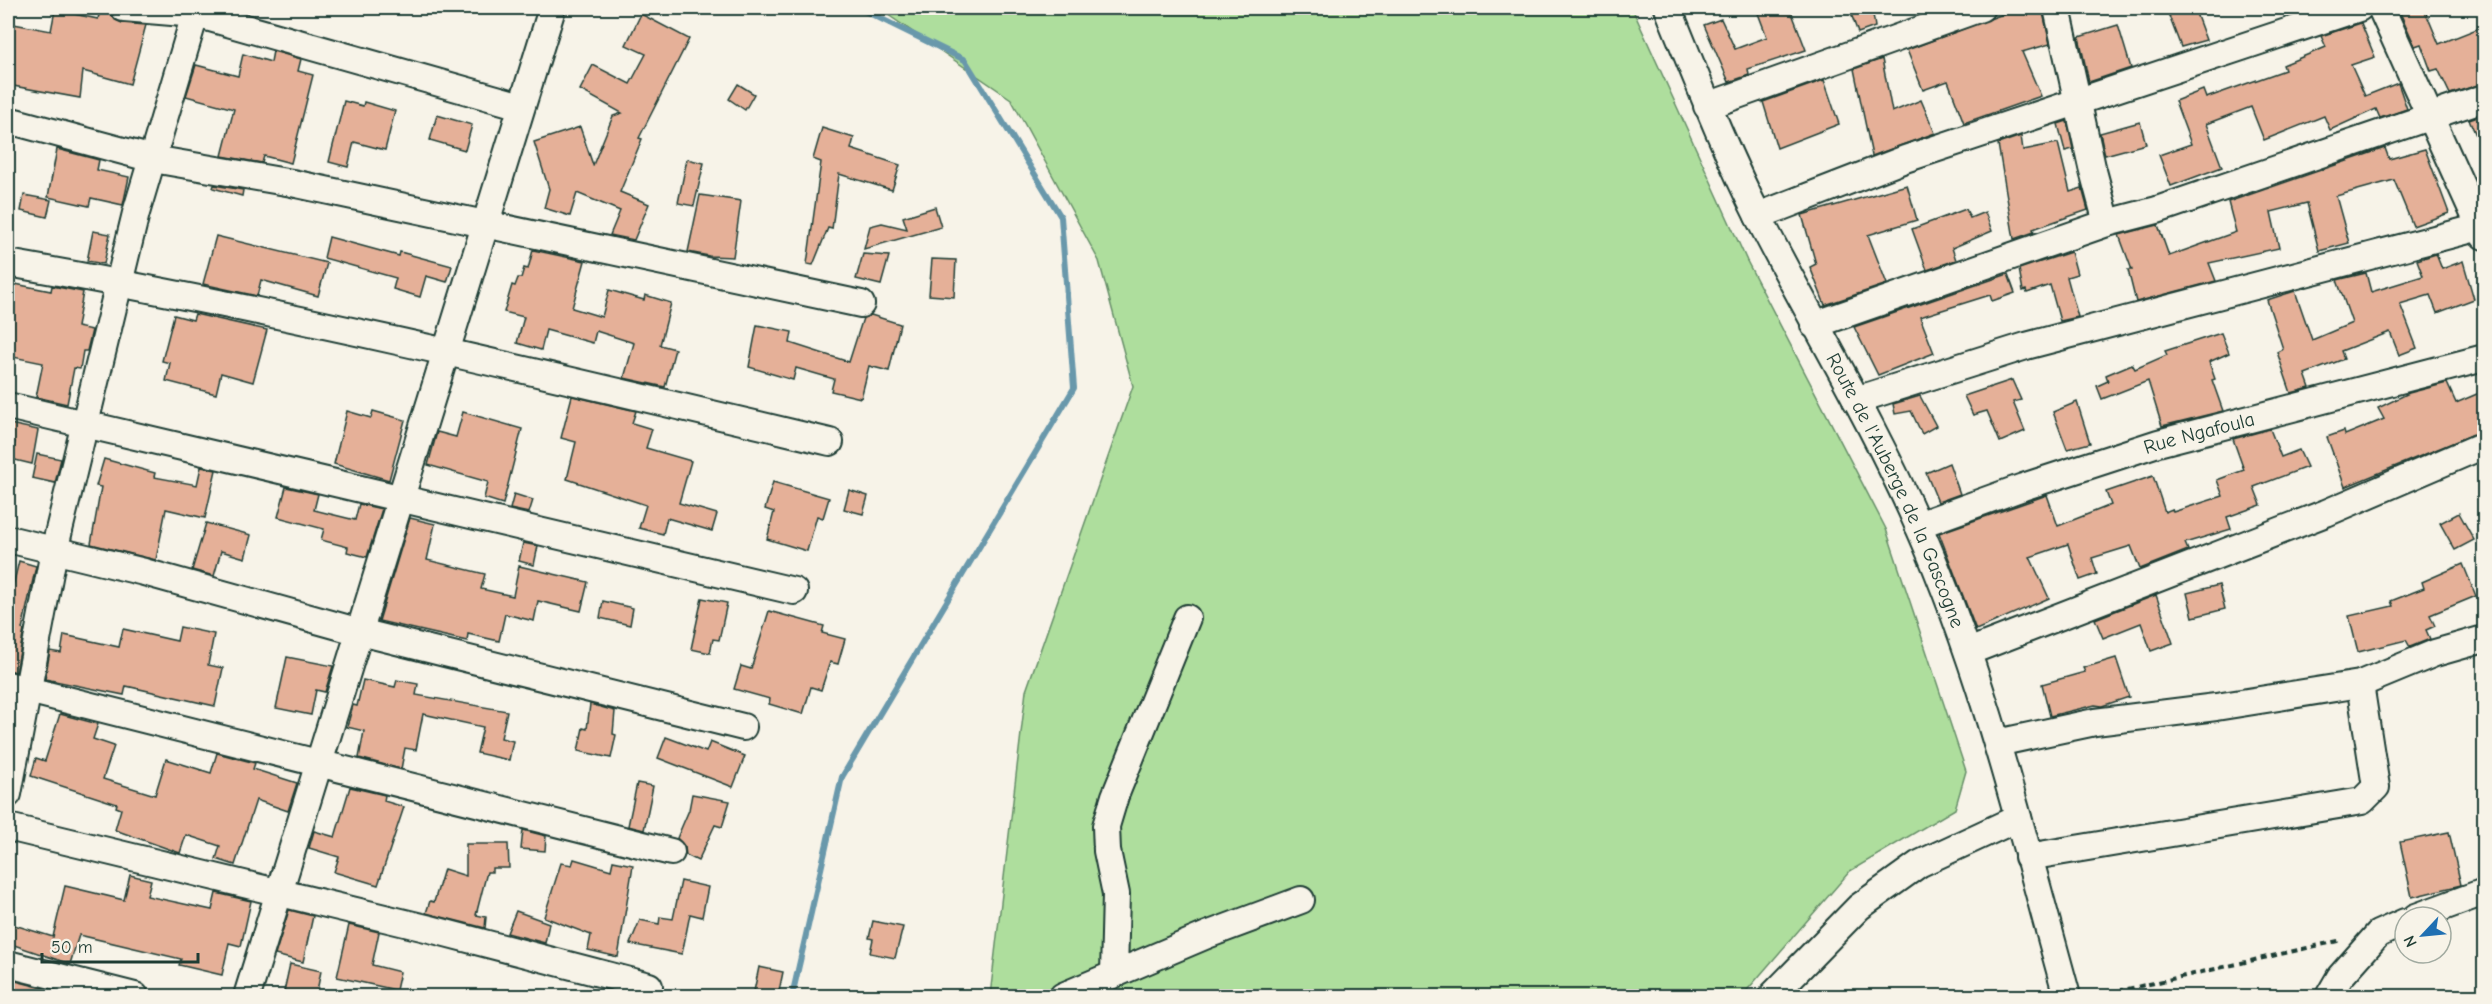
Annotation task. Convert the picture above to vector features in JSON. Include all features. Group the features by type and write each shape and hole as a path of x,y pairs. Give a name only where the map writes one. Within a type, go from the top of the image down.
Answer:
{"street":[{"path":"124,8 196,11 520,106"},
{"path":"247,996 278,893 321,765 520,106 551,12 549,8"},
{"name":"Route de l'Auberge de la Gascogne","path":"1668,8 1707,106 1758,216 1814,325 1856,400 1918,525 1968,652 2018,818 2067,996"},
{"path":"1707,106 1981,8"},
{"path":"2057,8 2108,223"},
{"path":"1758,216 1905,159 2359,8"},
{"path":"1856,400 2026,346 2483,230 2381,8"},
{"path":"8,794 17,687 54,550 119,282 196,11"},
{"path":"1814,325 2108,223 2157,210 2484,98"},
{"path":"8,120 153,159 292,183 861,304"},
{"path":"8,263 119,282 447,351 830,442"},
{"name":"Rue Ngafoula","path":"1918,525 2023,487 2158,443 2484,358"},
{"path":"8,405 794,591"},
{"path":"1968,652 2326,513 2484,445"},
{"path":"8,539 144,572 360,632 743,727"},
{"path":"1114,974 1116,894 1107,851 1106,826 1115,796 1186,618"},
{"path":"1996,743 2095,722 2216,707 2360,684 2435,653 2484,639"},
{"path":"2028,857 2361,801 2376,787 2360,684"},
{"path":"17,687 671,852"},
{"path":"1772,996 1859,907 1919,864 2018,818"},
{"path":"8,827 649,986"},
{"path":"2448,905 2484,892"},
{"path":"1063,996 1207,935 1301,900"},
{"path":"2329,996 2340,978 2378,934 2393,927"},
{"path":"8,964 135,996"}],"path":[{"path":"2097,996 2378,934"}],"green space":[{"path":"878,8 1632,8 1747,261 1886,529 1966,771 1955,809 1850,871 1742,996 990,996 1026,691 1133,386 1099,261 1011,99"}],"building":[{"path":"1756,8 1790,8 1806,50 1748,69 1749,75 1729,82 1704,25 1721,19 1735,49 1767,37"},
{"path":"1849,8 1872,8 1875,27 1858,33"},
{"path":"2019,8 2042,8 2050,44 2022,52 2041,96 1964,123 1948,81 1923,90 1907,50"},
{"path":"2166,8 2194,8 2206,40 2181,47"},
{"path":"2398,8 2424,8 2439,44 2484,26 2484,83 2450,94 2438,69 2431,71 2421,44 2415,46"},
{"path":"55,10 98,19 100,10 110,12 115,20 122,23 146,25 130,84 83,71 80,98 8,85 8,23 51,31"},
{"path":"641,14 689,39 639,138 642,139 620,192 649,204 634,240 610,235 620,211 577,193 570,216 544,208 549,189 534,142 580,127 593,165 613,116 622,113 580,90 593,65 630,84 646,54 626,45"},
{"path":"2361,23 2375,57 2351,65 2365,96 2398,83 2407,109 2380,118 2376,109 2330,130 2324,116 2264,140 2251,107 2206,124 2222,167 2171,186 2159,155 2191,144 2175,101 2203,90 2206,98 2285,70 2283,65 2326,47 2321,36"},
{"path":"2118,25 2131,68 2089,82 2079,37"},
{"path":"273,51 301,59 298,71 313,75 291,163 264,156 262,163 222,156 234,109 186,96 196,65 238,76 243,54 271,62"},
{"path":"1882,59 1892,112 1921,100 1935,133 1872,156 1854,69"},
{"path":"1824,80 1839,124 1777,148 1763,102"},
{"path":"738,84 754,94 745,110 729,99"},
{"path":"344,101 363,106 364,102 395,111 385,150 354,142 348,167 329,162"},
{"path":"2484,114 2484,154 2469,119"},
{"path":"437,115 472,125 465,150 430,140"},
{"path":"2067,121 2073,149 2065,151 2058,124"},
{"path":"2140,122 2146,144 2105,155 2100,133"},
{"path":"822,128 854,138 851,149 900,165 892,190 839,174 832,229 828,228 813,265 807,264 821,162 813,159"},
{"path":"2021,136 2023,150 2058,143 2070,192 2082,188 2088,210 2033,229 2034,232 2014,239 1998,144"},
{"path":"2385,148 2389,159 2425,149 2449,213 2413,226 2394,180 2336,196 2349,243 2319,251 2307,203 2271,212 2279,248 2209,263 2216,281 2136,302 2128,270 2132,270 2119,235 2158,225 2169,256 2236,232 2228,202"},
{"path":"57,149 99,160 97,170 129,177 123,205 91,198 89,206 48,197"},
{"path":"687,159 704,163 694,206 678,203"},
{"path":"214,185 243,190 242,196 213,188"},
{"path":"1907,185 1917,220 1868,235 1887,284 1825,305 1810,267 1816,264 1802,215"},
{"path":"24,195 51,200 47,217 21,211"},
{"path":"700,195 741,201 733,257 688,252"},
{"path":"935,207 941,227 864,249 870,226 882,223 907,229 903,217"},
{"path":"1966,209 1970,218 1985,212 1992,231 1952,248 1956,260 1927,270 1912,229"},
{"path":"93,231 110,234 104,264 87,261"},
{"path":"216,236 327,263 318,296 261,280 257,296 203,284"},
{"path":"329,237 399,256 400,252 452,266 447,282 426,276 420,297 393,289 396,278 324,258"},
{"path":"533,250 585,261 572,308 602,317 609,290 644,300 645,295 671,303 660,345 675,349 665,387 624,378 634,343 596,331 593,343 546,330 541,350 517,343 524,317 504,312 512,285 515,286 518,278 521,278 524,268 528,269"},
{"path":"2071,252 2077,274 2067,277 2078,317 2060,321 2050,285 2027,293 2026,290 2023,291 2019,269"},
{"path":"863,254 889,256 881,285 856,279"},
{"path":"2436,254 2442,269 2463,261 2474,299 2437,313 2430,295 2400,304 2417,348 2399,355 2390,332 2341,351 2344,359 2305,374 2310,388 2291,393 2277,352 2283,349 2267,300 2295,291 2312,340 2352,323 2337,280 2366,273 2371,292 2423,276 2417,260"},
{"path":"932,259 956,260 954,297 929,295"},
{"path":"2008,274 2015,293 1992,301 1990,295 1920,317 1934,353 1878,375 1854,327"},
{"path":"10,283 51,291 52,286 83,292 77,327 92,330 87,351 83,351 80,369 74,368 67,404 36,397 43,363 8,356"},
{"path":"195,314 267,330 253,382 221,373 216,394 166,381 170,363 162,361 174,315 193,320"},
{"path":"871,315 900,324 889,371 869,366 861,398 831,391 834,379 796,368 793,380 749,367 757,325 792,332 790,343 849,362 863,318"},
{"path":"2221,333 2229,353 2209,362 2215,379 2212,380 2223,411 2162,426 2148,381 2102,399 2097,386 2108,381 2106,375 2132,364 2135,369 2167,355 2165,351"},
{"path":"2012,380 2021,400 2013,402 2025,431 2000,442 1987,411 1973,415 1964,396"},
{"path":"2447,383 2456,403 2484,391 2484,430 2345,487 2327,437 2344,431 2345,435 2384,419 2378,408 2409,393"},
{"path":"572,396 636,411 632,423 652,429 646,448 691,461 679,503 717,514 712,531 667,518 663,534 639,528 646,505 567,479 576,442 561,438"},
{"path":"1920,396 1936,426 1922,434 1911,411 1895,414 1893,404"},
{"path":"2077,402 2090,443 2067,449 2053,412"},
{"path":"347,411 371,418 373,411 405,420 389,480 334,464"},
{"path":"463,412 522,429 503,504 484,498 488,482 428,465 437,432 456,437"},
{"path":"10,424 38,430 32,464 11,459 15,442 8,441"},
{"path":"2270,429 2281,457 2299,450 2307,467 2254,487 2261,505 2227,517 2231,529 2185,543 2188,550 2140,569 2131,546 2092,558 2097,574 2080,580 2068,544 2030,557 2049,598 1976,630 1939,533 2047,495 2058,526 2111,505 2106,492 2153,476 2165,512 2172,509 2173,512 2223,496 2217,480 2244,470 2233,439"},
{"path":"37,454 61,459 55,483 32,478"},
{"path":"104,459 155,473 154,477 197,485 201,467 216,470 205,518 166,509 156,560 91,544 101,487 96,486"},
{"path":"1949,463 1960,494 1938,502 1926,473"},
{"path":"773,482 829,498 823,518 817,516 807,551 767,539 774,512 765,509"},
{"path":"286,487 318,494 314,510 355,520 359,504 382,509 367,557 347,552 348,547 321,540 324,529 278,517"},
{"path":"849,490 868,496 863,514 844,509"},
{"path":"514,494 533,500 529,513 510,509"},
{"path":"2459,513 2474,540 2455,550 2440,523"},
{"path":"410,518 435,524 427,560 485,574 481,589 513,596 519,566 588,582 581,611 538,601 534,621 505,614 499,641 468,634 467,641 379,621"},
{"path":"206,523 251,535 245,558 221,551 214,576 192,570"},
{"path":"523,543 538,546 534,565 519,561"},
{"path":"19,561 36,566 22,629 24,630 16,672 8,670 8,606"},
{"path":"2463,564 2476,596 2430,615 2435,626 2426,630 2430,639 2410,647 2406,640 2358,652 2349,616 2393,606 2391,601 2424,588 2422,582"},
{"path":"2219,585 2225,609 2193,617 2187,593"},
{"path":"2156,595 2173,643 2151,651 2141,623 2103,638 2095,619"},
{"path":"702,598 727,603 719,640 713,639 710,653 691,649"},
{"path":"603,601 633,608 630,625 600,618"},
{"path":"769,611 824,626 822,633 845,639 838,664 830,662 821,690 811,687 803,714 769,704 770,699 734,689 741,666 751,669"},
{"path":"180,627 214,634 208,665 223,668 215,706 126,686 124,695 45,679 50,651 61,653 64,635 119,647 123,629 177,641"},
{"path":"287,657 333,666 325,692 316,690 311,715 276,708"},
{"path":"2116,658 2129,697 2102,706 2095,705 2050,716 2042,684 2085,672 2083,668"},
{"path":"363,680 395,687 397,680 418,684 416,695 507,711 501,738 513,741 509,760 477,753 483,727 423,714 416,750 405,748 401,769 359,758 364,731 347,727 353,705 357,706"},
{"path":"590,704 615,711 613,734 616,735 611,758 578,751 583,728 587,729"},
{"path":"60,714 98,724 93,739 114,746 103,779 155,795 166,759 211,773 217,753 255,763 253,769 297,783 288,811 256,800 235,865 216,859 220,846 186,835 180,853 115,830 121,809 116,807 117,804 31,776 36,758 45,761"},
{"path":"666,737 706,752 710,742 745,756 733,787 658,758"},
{"path":"637,783 653,786 644,830 628,826"},
{"path":"350,787 385,795 384,801 404,807 378,885 334,872 339,857 309,848 314,831 335,837"},
{"path":"692,794 730,801 722,827 715,825 698,861 686,855 685,847 677,838 689,810"},
{"path":"523,830 546,836 545,851 521,849"},
{"path":"2449,832 2461,885 2412,897 2400,842"},
{"path":"466,844 508,844 509,868 492,868 492,872 487,872 476,915 486,917 485,928 426,913 430,901 434,902 444,869 466,876"},
{"path":"574,859 611,870 613,861 633,865 618,957 588,950 591,935 544,917 561,863 572,865"},
{"path":"130,875 151,880 147,896 212,910 216,893 251,901 241,946 229,943 222,975 179,965 181,959 79,935 70,964 8,943 8,923 53,937 65,886 124,900"},
{"path":"681,881 708,887 702,917 690,914 682,954 630,944 640,920 659,924 660,917 673,919"},
{"path":"289,910 313,916 303,962 275,955"},
{"path":"516,911 549,923 545,943 507,933"},
{"path":"873,921 903,927 895,958 870,953 873,939 869,938"},
{"path":"349,925 379,932 372,965 400,972 396,990 337,977"},
{"path":"290,964 321,971 316,996 283,996"},
{"path":"759,967 783,972 778,996 753,996"},
{"path":"8,979 62,993 62,996 8,996"}],"waterway":[{"path":"792,996 842,777 1074,388 1061,217 965,60 859,8"}]}
